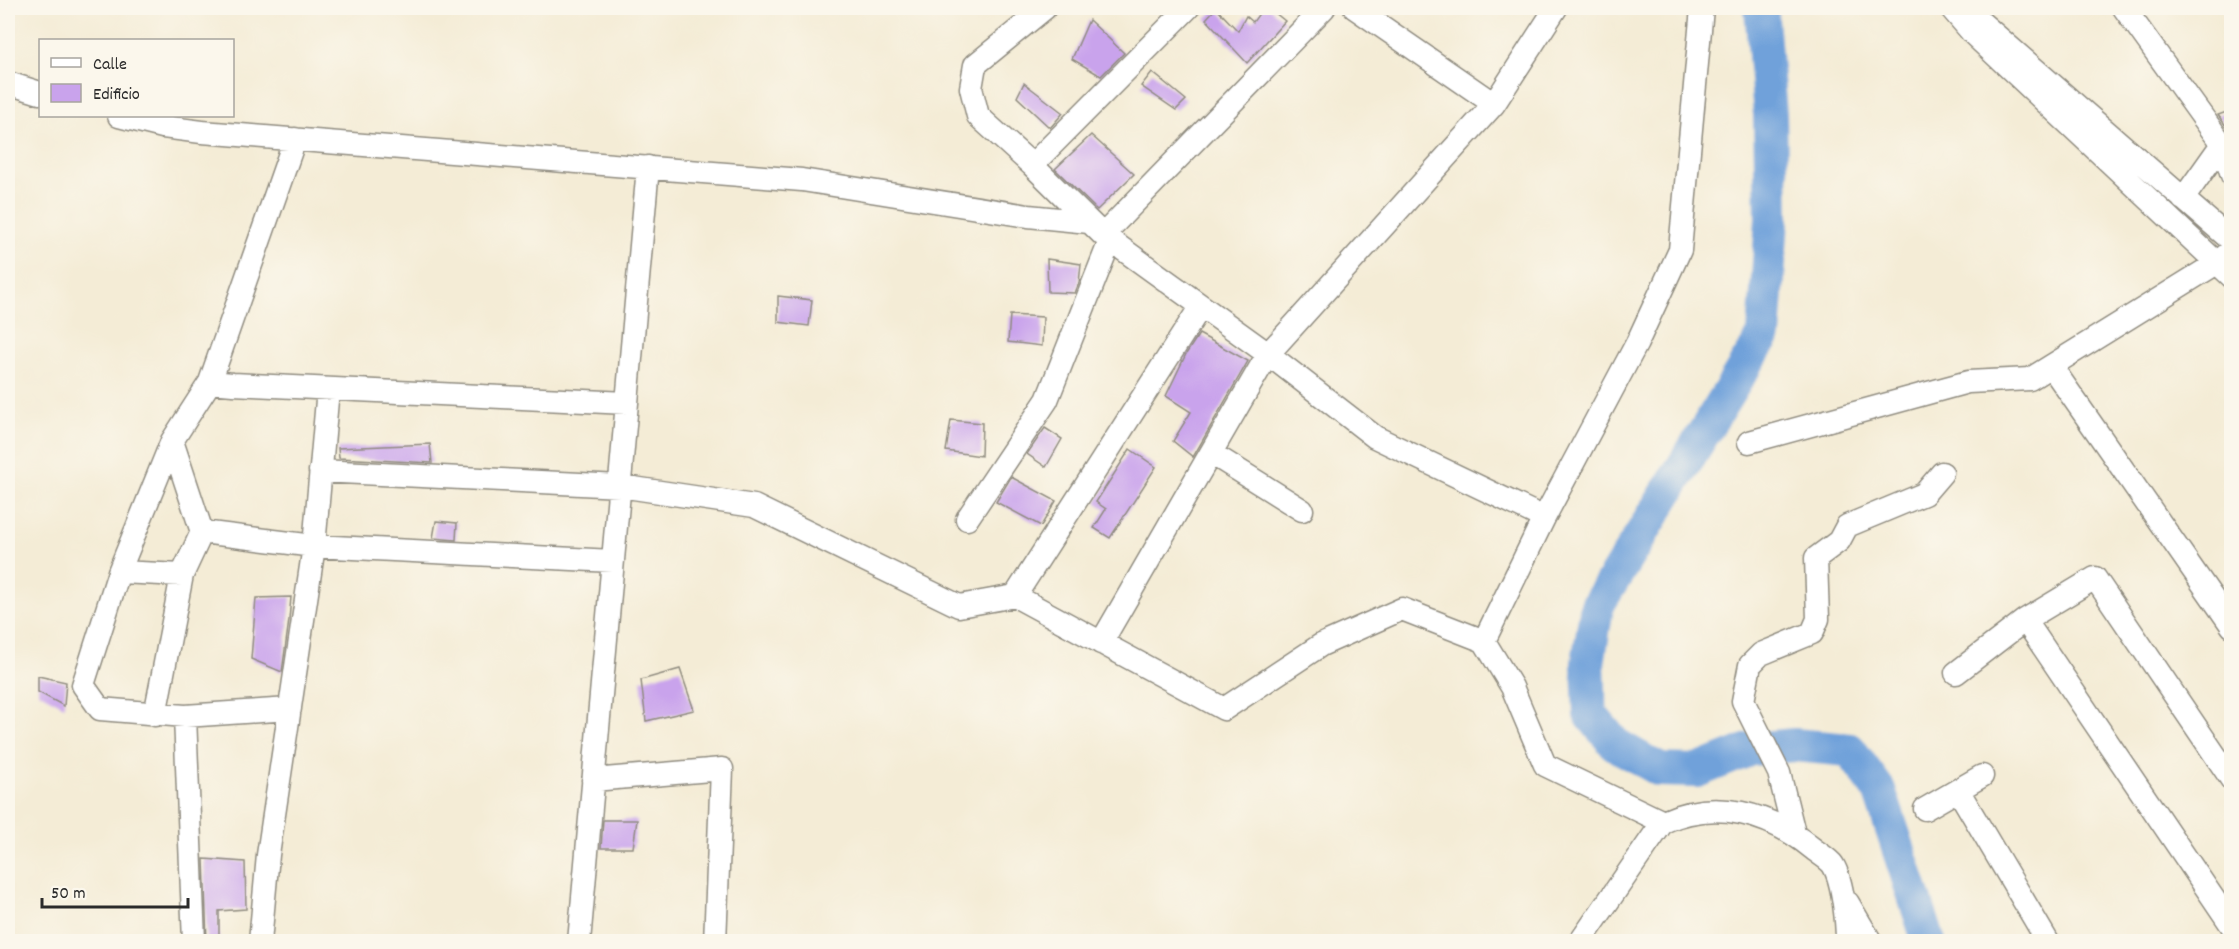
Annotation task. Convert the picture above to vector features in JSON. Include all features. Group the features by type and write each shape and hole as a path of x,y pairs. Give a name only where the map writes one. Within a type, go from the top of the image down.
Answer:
{"street":[{"path":"1045,8 975,65 971,88 978,116 1101,233 1268,354 1375,436 1544,518"},
{"path":"967,519 1047,400 1101,233 1324,8"},
{"path":"1355,8 1494,105"},
{"path":"1101,643 1268,354 1494,105 1556,8"},
{"path":"1484,641 1544,518 1637,343 1680,250 1702,8"},
{"path":"1749,442 1968,382 2030,379 2227,264 2049,93 1980,30 1951,8"},
{"path":"1964,8 1980,30"},
{"path":"2124,8 2222,144 2232,175"},
{"path":"1032,165 1183,9"},
{"path":"8,83 39,93"},
{"path":"2049,93 2183,199 2232,241"},
{"path":"123,117 163,127 802,180 1028,216 1101,233"},
{"path":"290,709 185,716 100,709 83,685 119,572 172,441 210,382 295,139"},
{"path":"2183,199 2222,144"},
{"path":"579,942 648,167"},
{"path":"1015,596 1202,306"},
{"path":"2051,366 2232,626"},
{"path":"210,382 627,403"},
{"path":"260,942 268,855 314,546 328,389"},
{"path":"155,715 182,575 202,532 172,441"},
{"path":"1211,453 1302,510"},
{"path":"320,471 620,486 754,506 959,606 1015,596 1224,709 1321,645 1402,609 1484,641 1512,687 1545,765 1663,822"},
{"path":"1794,833 1779,773 1743,701 1750,665 1761,654 1812,633 1818,619 1816,558 1839,541 1846,526 1924,494 1942,473"},
{"path":"202,532 314,546 613,561"},
{"path":"119,572 182,575"},
{"path":"1956,673 2025,621 2096,578 2232,780"},
{"path":"2025,621 2232,926"},
{"path":"185,716 194,942"},
{"path":"593,780 722,770 716,942"},
{"path":"1925,808 1982,776"},
{"path":"1958,790 2048,942"},
{"path":"1580,942 1663,822 1681,814 1712,809 1747,813 1794,833 1833,865 1843,894 1870,942"},
{"path":"1843,894 1847,942"}],"building":[{"path":"1216,8 1238,31 1246,16 1253,22 1263,8 1269,8 1285,21 1247,63 1206,19"},
{"path":"1089,20 1124,53 1101,76 1072,59"},
{"path":"1152,72 1186,100 1176,110 1141,86"},
{"path":"1024,83 1063,113 1050,128 1017,97"},
{"path":"2232,110 2232,134 2218,115"},
{"path":"1091,135 1134,174 1097,210 1055,169"},
{"path":"1047,259 1081,264 1079,283 1075,293 1048,292"},
{"path":"778,296 812,300 809,326 778,322"},
{"path":"1010,315 1043,317 1042,346 1008,342"},
{"path":"1199,334 1248,361 1193,457 1173,441 1191,412 1166,396 1186,354"},
{"path":"951,420 982,423 981,456 946,451"},
{"path":"1045,428 1062,439 1046,467 1027,454"},
{"path":"430,444 432,463 339,458 338,448"},
{"path":"1130,449 1156,467 1110,538 1094,528 1106,509 1096,502"},
{"path":"1011,477 1056,501 1041,526 996,502"},
{"path":"436,521 457,523 456,540 433,538"},
{"path":"291,597 282,672 251,659 256,598"},
{"path":"680,669 694,710 646,721 641,680"},
{"path":"38,676 66,682 64,706 38,692"},
{"path":"603,820 637,820 633,848 601,848"},
{"path":"204,859 245,862 246,909 219,911 219,942 207,942"}],"waterway":[{"path":"1761,8 1770,114 1772,219 1764,335 1597,606 1588,663 1590,714 1615,744 1660,770 1697,771 1751,749 1794,745 1850,750 1879,790 1929,942"}]}
